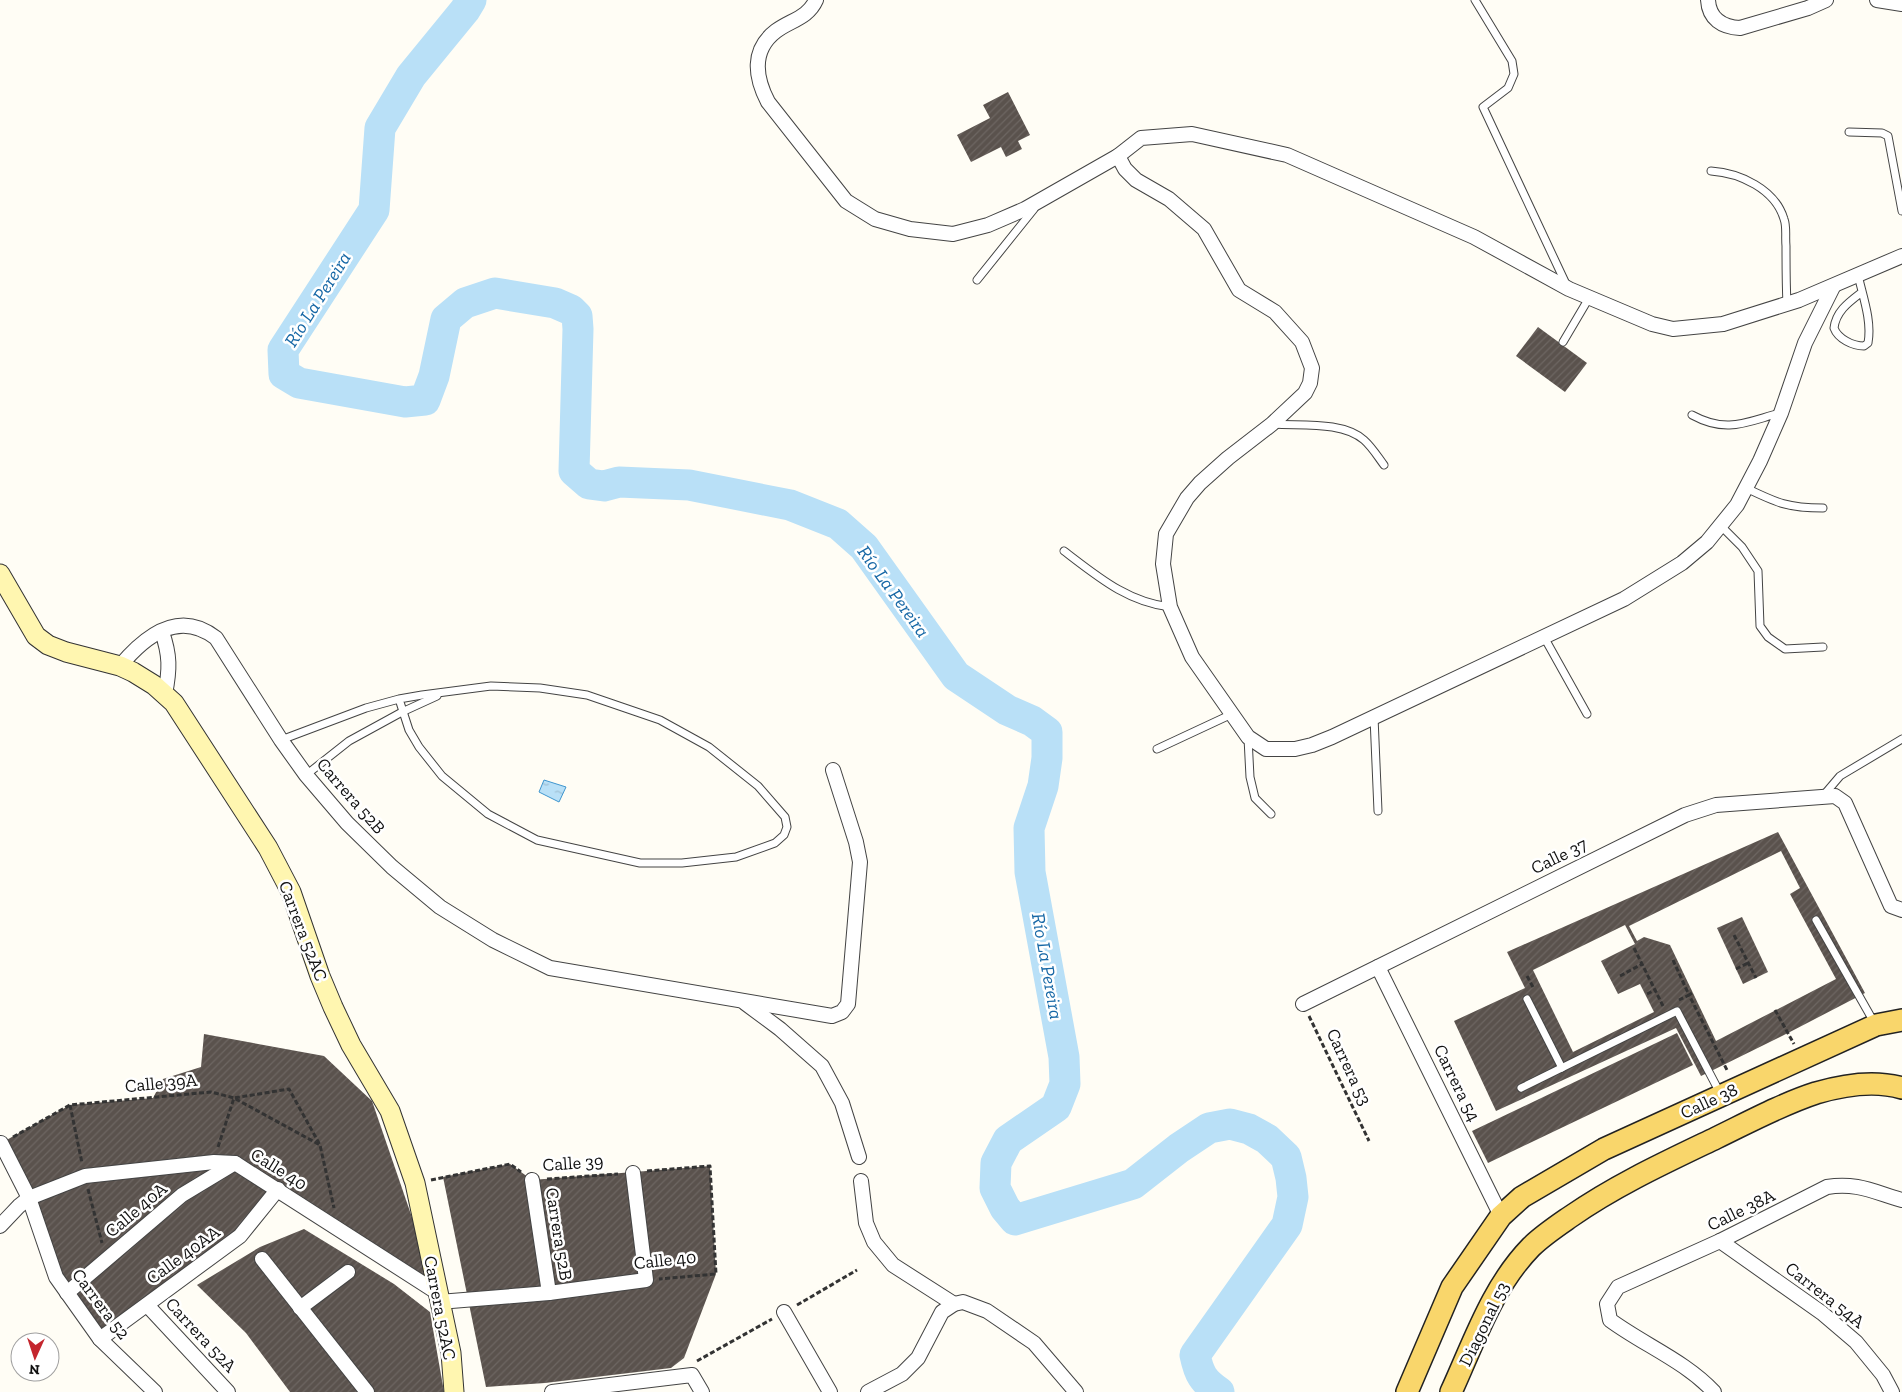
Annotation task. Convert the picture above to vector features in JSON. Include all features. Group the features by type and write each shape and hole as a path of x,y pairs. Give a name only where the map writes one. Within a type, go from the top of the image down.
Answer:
{"main road":[{"name":"Calle 38","path":"1501,1216 1522,1197 1604,1149 1803,1060 1876,1025 1902,1020"},
{"name":"Calle 38","path":"1591,1202 1661,1164 1782,1107 1817,1093 1873,1084 1902,1088"},
{"name":"Diagonal 53","path":"1451,1392 1498,1289 1510,1271 1532,1246 1591,1202"},
{"path":"1407,1392 1452,1287 1501,1216"}],"street":[{"path":"816,0 812,9 776,31 761,48 757,69 760,87 768,102 846,201 875,219 910,229 953,234 988,225 1025,209 1118,156 1141,138 1192,134 1287,155 1474,237 1568,289 1652,324 1673,329 1723,324 1786,304 1902,256"},
{"path":"1708,0 1711,13 1718,22 1729,27 1740,28 1808,8 1826,0"},
{"path":"1878,0 1902,4"},
{"path":"1118,156 1125,169 1136,180 1169,199 1204,229 1239,290 1275,312 1302,342 1312,368 1310,382 1305,393 1272,424 1228,458 1200,483 1187,498 1166,534 1163,564 1170,607 1192,657 1248,737 1266,748 1295,749 1312,745 1374,718 1624,599 1682,564 1707,542 1737,505 1760,461 1781,413 1804,343 1833,286"},
{"name":"Carrera 52AC","path":"0,574 36,636 48,645 66,652 120,666 144,678 174,703 268,848 291,892 320,976 330,999 352,1045 390,1110 415,1183 451,1353 454,1392"},
{"name":"Carrera 52B","path":"120,666 146,640 176,625 194,625 206,630 216,638 281,740 306,775 347,823 392,867 440,907 493,940 550,968 832,1016 842,1012 848,1004 860,862 856,842 833,770"},
{"path":"162,632 169,659 169,673 165,694"},
{"name":"Calle 37","path":"1303,1004 1685,815 1716,804 1835,796 1845,803 1891,906 1902,910"},
{"name":"Carrera 54","path":"1378,967 1501,1216"},
{"path":"742,1001 780,1029 822,1066 842,1103 859,1157"},
{"name":"Carrera 52","path":"2,1144 29,1198 56,1277 100,1339 154,1392"},
{"name":"Calle 40","path":"0,1226 29,1198 85,1176 214,1162 235,1163 278,1189 438,1298 549,1293 646,1280"},
{"name":"Calle 40A","path":"67,1293 182,1195 235,1163"},
{"path":"633,1172 646,1280"},
{"name":"Carrera 52B","path":"532,1180 549,1293"},
{"path":"861,1180 866,1223 874,1242 893,1265 954,1304"},
{"name":"Calle 38A","path":"1714,1392 1704,1382 1656,1348 1610,1320 1608,1304 1618,1287 1720,1241 1827,1187 1843,1185 1858,1187 1902,1200"},
{"name":"Calle 40AA","path":"100,1339 240,1236 278,1189"},
{"name":"Carrera 54A","path":"1720,1241 1822,1314 1856,1342 1892,1392"},
{"path":"262,1259 367,1392"},
{"path":"300,1308 348,1272"},
{"path":"868,1392 902,1374 918,1358 942,1312 954,1304 963,1302 987,1311 1034,1343 1076,1392"},
{"name":"Carrera 52A","path":"147,1305 228,1392"},
{"path":"784,1312 830,1392"},
{"path":"552,1392 692,1375 702,1392"}],"lane":[{"path":"1475,0 1512,61 1514,74 1508,88 1483,107 1568,289"},
{"path":"1849,132 1882,132 1888,136 1902,211"},
{"path":"1711,172 1728,173 1751,183 1767,193 1779,206 1785,221 1786,304"},
{"path":"977,280 1040,200"},
{"path":"1858,275 1862,292 1869,327 1868,343 1864,346 1856,346 1839,337 1834,328 1837,316 1847,303 1862,292"},
{"path":"1563,342 1589,298"},
{"path":"1692,415 1706,423 1731,426 1781,413"},
{"path":"1272,424 1336,427 1352,432 1365,440 1384,465"},
{"path":"1746,488 1790,507 1824,508"},
{"path":"1721,526 1742,546 1758,572 1760,626 1768,637 1784,649 1823,647"},
{"path":"1064,551 1099,578 1133,598 1151,605 1170,607"},
{"path":"1544,637 1587,714"},
{"path":"281,740 366,708 399,699 446,692 491,686 540,688 587,696 660,720 709,747 758,786 785,816 787,827 784,835 775,843 736,857 682,863 640,862 537,840 488,814 442,776 419,746 402,712 399,699"},
{"path":"306,775 349,742 402,712 446,692"},
{"path":"1157,748 1232,714"},
{"path":"1374,718 1378,812"},
{"path":"1248,737 1250,777 1255,798 1271,814"},
{"path":"1823,796 1840,776 1902,739"},
{"path":"1816,920 1876,1025"},
{"path":"1527,999 1562,1068"},
{"path":"1521,1088 1677,1011 1728,1092"}],"path":[{"path":"1734,935 1756,978"},
{"path":"1634,948 1667,1012"},
{"path":"1673,960 1690,994 1728,1092"},
{"path":"1736,969 1748,963"},
{"path":"1620,976 1642,964"},
{"path":"1647,994 1655,990"},
{"name":"Carrera 53","path":"1303,1004 1369,1141"},
{"path":"1775,1010 1791,1038"},
{"path":"214,1162 234,1098 289,1089 320,1145 339,1231"},
{"name":"Calle 39A","path":"2,1144 70,1105 211,1092 234,1098 320,1145"},
{"name":"Calle 39","path":"415,1183 510,1164 532,1180 710,1166 716,1274"},
{"name":"Calle 40","path":"646,1280 716,1274"}],"water":[{"path":"544,780 566,787 559,802 539,792"}],"building":[{"path":"1008,92 1030,135 1018,141 1022,149 1006,157 1001,147 971,162 957,135 990,118 983,105"},
{"path":"1538,327 1587,363 1565,392 1516,356"},
{"path":"1778,832 1865,993 1701,1076 1676,1028 1496,1111 1454,1021 1525,988 1507,952","holes":["1781,851 1800,888 1790,894 1836,979 1716,1041 1670,945 1644,937 1637,941 1629,926","1625,925 1635,944 1601,961 1618,994 1640,984 1654,1012 1573,1052 1533,970"]},
{"path":"1742,917 1768,972 1743,984 1717,928"},
{"path":"1677,1033 1693,1065 1488,1163 1472,1131"},
{"path":"204,1034 324,1056 372,1101 438,1293 273,1196 260,1212 100,1339 69,1306 1,1143 70,1105 153,1098 163,1079 201,1067"},
{"path":"510,1164 532,1180 710,1166 716,1274 684,1358 671,1368 545,1383 486,1387 443,1177"},
{"path":"304,1229 394,1284 430,1312 444,1392 290,1392 246,1333 197,1285 260,1247"}],"waterway":[{"name":"Río La Pereira","path":"471,0 411,76 380,128 374,210 283,350 284,374 299,383 405,402 425,400 434,376 446,319 465,303 495,293 555,303 571,310 577,316 578,329 574,471 589,484 604,486 619,482 689,485 790,505 838,524 864,547 956,676 1007,710 1032,721 1047,732 1047,758 1043,786 1029,828 1030,872 1064,1057 1065,1084 1056,1107 1008,1140 996,1163 995,1188 1005,1208 1015,1220 1133,1184 1179,1148 1209,1128 1230,1124 1249,1129 1267,1139 1286,1157 1293,1197 1287,1225 1195,1355 1202,1376 1219,1392"}]}
